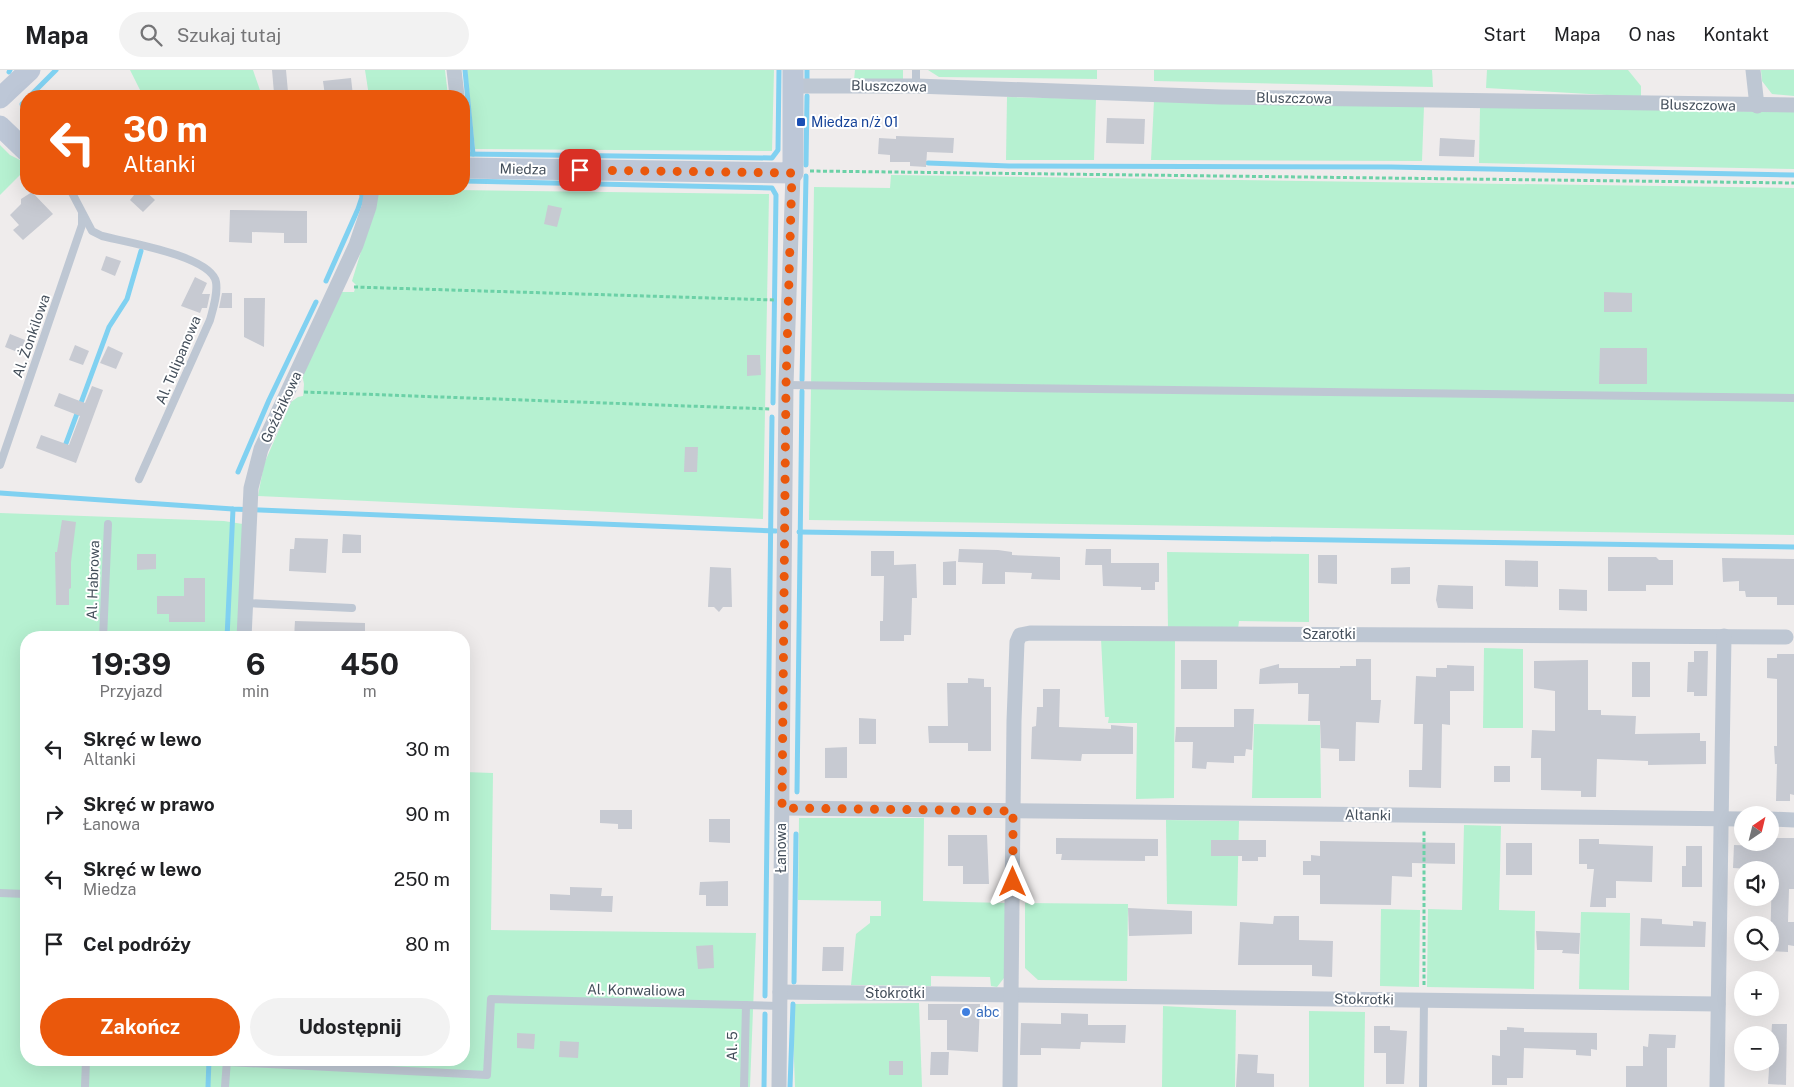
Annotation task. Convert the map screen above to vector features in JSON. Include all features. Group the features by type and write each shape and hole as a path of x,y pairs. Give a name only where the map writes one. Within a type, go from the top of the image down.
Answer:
{"street":[{"path":"0,98 30,70"},
{"path":"454,70 456,90"},
{"path":"1753,70 1757,106"},
{"name":"Bluszczowa","path":"793,78 916,86 1231,97 1757,106 1794,105"},
{"name":"Łanowa","path":"779,1087 785,410 793,78"},
{"path":"0,126 20,145"},
{"name":"Miedza","path":"470,168 792,173"},
{"name":"Goździkowa","path":"244,631 250,501 255,466 261,449 356,245 369,207 371,195"},
{"name":"Szarotki","path":"1013,811 1017,642 1020,636 1030,633 1786,637"},
{"path":"1717,1087 1724,636"},
{"name":"Altanki","path":"782,808 1734,819"},
{"path":"1010,1087 1013,811"},
{"path":"1779,819 1794,820"},
{"name":"Stokrotki","path":"780,999 1011,994 1718,1004"}],"lane":[{"path":"916,70 916,86"},
{"name":"Al. Tulipanowa","path":"73,195 92,231 102,236 177,255 206,267 216,281 216,293 210,320 139,479"},
{"name":"Al. Żonkilowa","path":"0,464 82,224 82,214"},
{"path":"786,385 1794,398"},
{"name":"Al. Habrowa","path":"103,631 108,524"},
{"path":"246,603 352,608"},
{"path":"0,893 20,894"},
{"name":"Al. Konwaliowa","path":"320,1066 487,1075 492,999 746,1005 780,999"},
{"path":"1423,1087 1424,1000"},
{"name":"Al. 5","path":"744,1087 746,1005"},
{"path":"85,1087 86,1066"},
{"path":"225,1087 227,1066"}],"path":[{"path":"816,171 1794,184"},
{"path":"338,284 356,288 789,301"},
{"path":"289,390 785,410"},
{"path":"1424,815 1424,1000"}],"green space":[{"path":"130,70 253,70 260,90 140,90"},
{"path":"365,70 445,70 447,90 368,90"},
{"path":"467,70 774,70 772,151 475,149"},
{"path":"855,70 903,70 903,80 854,80"},
{"path":"928,70 1097,70 1097,79 939,77"},
{"path":"1154,70 1432,70 1433,87 1154,81"},
{"path":"1487,70 1628,70 1641,86 1641,97 1486,88"},
{"path":"1761,70 1794,70 1794,96 1772,94 1762,81"},
{"path":"1007,97 1096,99 1094,160 1006,160"},
{"path":"1154,101 1424,106 1422,161 1151,160"},
{"path":"1480,107 1794,112 1794,169 1479,163"},
{"path":"0,145 10,155 20,160 20,175 0,195"},
{"path":"891,175 1794,188 1794,535 809,520 814,187 890,188"},
{"path":"470,190 769,194 763,519 258,496 264,464 291,402 303,396 304,384 302,374 342,292 354,292 356,285 352,281 378,195 470,195"},
{"path":"0,513 224,521 249,525 244,631 20,631 20,1066 470,1066 470,772 493,773 491,930 756,933 750,1087 0,1087"},
{"path":"1167,552 1309,554 1309,622 1239,621 1238,629 1168,629"},
{"path":"1101,639 1175,639 1174,798 1136,799 1137,723 1108,723 1109,717 1105,717"},
{"path":"1484,648 1523,649 1523,728 1483,728"},
{"path":"1254,724 1320,725 1321,798 1252,798"},
{"path":"799,818 924,818 923,901 1006,903 1004,978 997,987 991,986 990,977 931,976 931,986 851,985 856,934 870,923 870,916 881,916 881,901 798,900"},
{"path":"1166,820 1239,821 1237,906 1167,904"},
{"path":"1464,825 1501,826 1499,910 1535,911 1534,989 1427,987 1428,909 1462,910"},
{"path":"1025,903 1128,904 1127,981 1038,980 1025,968"},
{"path":"1381,909 1420,910 1419,987 1380,986"},
{"path":"1581,912 1630,913 1629,990 1579,989"},
{"path":"919,1003 922,1087 795,1087 792,1004"},
{"path":"1163,1006 1236,1010 1235,1087 1162,1087"},
{"path":"1309,1011 1365,1012 1364,1087 1309,1087"}],"building":[{"path":"272,70 286,70 288,90 274,90"},
{"path":"351,78 352,90 324,90 323,81"},
{"path":"1107,118 1145,119 1144,144 1106,143"},
{"path":"896,136 954,138 953,153 927,152 926,167 910,166 910,162 890,162 890,155 878,154 879,138 896,139"},
{"path":"1440,138 1475,140 1474,157 1439,156"},
{"path":"27,195 35,195 53,214 23,240 13,230 19,225 10,215 21,204 21,199"},
{"path":"134,195 150,195 155,200 143,212 130,200"},
{"path":"548,205 562,208 557,227 544,224"},
{"path":"230,210 307,211 307,243 284,243 284,233 252,232 252,243 229,242"},
{"path":"106,256 121,261 115,276 101,270"},
{"path":"195,277 207,283 202,294 210,294 207,308 202,308 200,313 181,306"},
{"path":"1604,292 1632,293 1632,312 1604,312"},
{"path":"222,293 232,293 232,308 219,308"},
{"path":"244,298 265,298 264,347 244,337"},
{"path":"10,334 25,340 20,353 5,347"},
{"path":"75,345 89,351 83,365 69,360"},
{"path":"108,346 123,353 116,369 100,363"},
{"path":"1600,348 1647,348 1647,384 1599,384"},
{"path":"747,355 760,355 761,375 747,376"},
{"path":"92,386 103,390 76,463 36,448 41,435 69,445 80,416 54,406 59,393 85,403"},
{"path":"685,447 698,447 697,472 684,472"},
{"path":"62,520 76,522 71,562 69,605 56,605 55,552 57,552"},
{"path":"343,534 361,535 361,553 342,553"},
{"path":"295,538 328,539 326,573 289,571 290,549 294,549"},
{"path":"959,549 998,550 1012,552 1012,555 1060,557 1060,580 1031,579 1032,573 1005,572 1005,584 982,584 983,563 958,562"},
{"path":"1086,549 1111,549 1111,563 1159,563 1159,582 1155,582 1155,590 1141,590 1141,587 1103,586 1102,565 1085,565"},
{"path":"871,551 894,551 894,565 916,564 917,598 912,598 911,635 904,635 904,641 880,641 880,621 883,621 884,576 871,576"},
{"path":"137,554 156,554 156,569 137,570"},
{"path":"1318,555 1337,555 1337,584 1318,583"},
{"path":"1608,557 1656,557 1659,560 1673,560 1673,585 1646,585 1646,591 1608,591"},
{"path":"1722,558 1794,559 1794,605 1777,605 1777,597 1746,597 1745,591 1739,591 1739,581 1723,582"},
{"path":"1505,560 1538,561 1538,587 1505,586"},
{"path":"956,561 956,585 943,585 943,562"},
{"path":"710,567 731,568 732,607 723,607 719,612 714,607 708,607"},
{"path":"1410,567 1410,584 1391,584 1391,568"},
{"path":"184,578 205,578 205,622 169,622 169,614 157,614 157,596 184,596"},
{"path":"1438,585 1473,586 1473,609 1438,608 1436,600"},
{"path":"1559,589 1587,590 1587,611 1559,610"},
{"path":"295,621 365,623 365,631 294,631"},
{"path":"1694,651 1708,651 1707,696 1694,696 1694,692 1687,692 1688,662 1694,662"},
{"path":"1777,654 1794,654 1794,795 1790,794 1790,801 1776,801 1777,764 1775,764 1774,746 1777,746 1777,679 1767,678 1767,658 1777,658"},
{"path":"1356,659 1371,659 1371,700 1381,700 1379,723 1356,722 1355,761 1339,761 1339,749 1321,748 1320,721 1308,721 1309,694 1298,694 1298,683 1259,684 1260,669 1279,664 1279,668 1340,668 1340,666 1356,666"},
{"path":"1181,660 1217,660 1217,689 1181,689"},
{"path":"1588,660 1588,710 1601,710 1601,715 1636,716 1635,734 1700,733 1700,741 1706,741 1706,764 1648,765 1648,761 1597,759 1596,797 1581,797 1581,791 1541,790 1541,758 1531,758 1532,730 1555,731 1555,691 1534,688 1534,661"},
{"path":"1632,662 1650,662 1650,697 1632,697"},
{"path":"1447,665 1474,666 1474,691 1450,691 1450,725 1442,724 1441,788 1409,787 1409,770 1422,770 1423,724 1414,724 1416,676 1436,677 1436,668 1447,668"},
{"path":"968,678 984,679 984,687 991,687 991,751 968,751 968,743 929,743 928,726 948,726 947,683 968,683"},
{"path":"1043,689 1060,689 1059,727 1111,729 1111,725 1133,727 1133,754 1082,754 1081,761 1031,759 1032,727 1036,726 1037,707 1043,707"},
{"path":"1234,709 1254,709 1252,750 1246,749 1245,756 1234,756 1234,763 1207,762 1206,769 1192,768 1193,742 1175,742 1176,727 1234,727"},
{"path":"859,718 876,719 876,744 859,744"},
{"path":"847,747 847,778 825,778 825,748"},
{"path":"1494,766 1510,766 1510,782 1494,782"},
{"path":"600,810 632,810 632,829 618,829 618,824 600,823"},
{"path":"709,819 730,819 730,843 709,842"},
{"path":"948,835 987,835 989,884 963,884 963,866 948,866"},
{"path":"1056,838 1158,839 1158,856 1145,856 1145,861 1061,860 1062,854 1056,854"},
{"path":"1779,838 1794,838 1794,889 1789,889 1788,922 1794,922 1794,946 1788,945 1788,952 1779,952 1779,916 1771,916 1771,906 1779,906 1779,861 1734,861 1733,868 1734,845 1734,851 1779,851"},
{"path":"1579,839 1599,839 1599,844 1653,846 1652,882 1616,881 1616,898 1606,898 1606,907 1590,907 1594,869 1587,869 1587,864 1579,864"},
{"path":"1211,840 1266,840 1266,857 1258,857 1258,861 1242,861 1242,856 1211,856"},
{"path":"1320,841 1455,843 1455,864 1412,863 1412,877 1392,876 1391,905 1320,904 1320,875 1303,875 1303,861 1311,861 1311,855 1320,856"},
{"path":"1506,843 1532,843 1532,875 1506,875"},
{"path":"1686,846 1702,846 1702,887 1682,887 1682,866 1686,866"},
{"path":"728,881 728,906 706,906 706,895 699,895 700,882"},
{"path":"570,887 602,888 601,896 613,896 612,912 550,910 550,894 570,895"},
{"path":"1128,908 1192,911 1192,934 1129,936"},
{"path":"1274,916 1299,916 1299,940 1333,941 1332,977 1312,976 1312,965 1238,965 1240,922 1273,924"},
{"path":"1641,918 1662,919 1662,924 1693,926 1693,921 1706,922 1705,947 1640,946"},
{"path":"1536,931 1580,933 1579,954 1562,953 1563,950 1537,950"},
{"path":"713,945 714,968 698,969 696,946"},
{"path":"823,947 844,947 843,971 822,971"},
{"path":"928,1004 980,1004 978,1052 947,1050 947,1020 928,1020"},
{"path":"1061,1013 1088,1014 1088,1025 1126,1025 1125,1043 1081,1042 1080,1049 1041,1048 1041,1055 1020,1055 1021,1023 1061,1024"},
{"path":"1772,1024 1787,1024 1786,1085 1768,1084 1769,1071 1779,1071 1779,1026 1772,1026"},
{"path":"1374,1026 1390,1026 1390,1030 1407,1031 1404,1084 1386,1084 1386,1053 1374,1053"},
{"path":"1507,1027 1524,1028 1524,1032 1597,1033 1597,1050 1591,1049 1591,1056 1576,1055 1576,1050 1524,1048 1523,1078 1507,1078 1507,1085 1492,1085 1492,1055 1500,1056 1500,1030 1507,1030"},
{"path":"517,1033 535,1034 534,1049 517,1048"},
{"path":"1649,1034 1676,1035 1675,1048 1667,1048 1667,1087 1626,1087 1626,1066 1643,1066 1643,1046 1648,1047"},
{"path":"560,1041 579,1042 578,1058 559,1057"},
{"path":"931,1052 949,1052 948,1075 930,1075"},
{"path":"1238,1054 1258,1055 1257,1073 1274,1074 1274,1087 1236,1087"},
{"path":"889,1061 903,1061 903,1075 889,1075"}],"waterway":[{"path":"36,90 56,70"},
{"path":"465,70 467,90"},
{"path":"470,154 772,158 778,150 779,70"},
{"path":"807,70 807,81"},
{"path":"806,165 807,96"},
{"path":"470,122 473,154"},
{"path":"928,163 1009,166 1391,167 1794,175"},
{"path":"802,380 806,176"},
{"path":"470,181 772,188 776,195 773,403"},
{"path":"326,281 358,209 362,195"},
{"path":"65,446 109,327 127,299 141,251"},
{"path":"238,472 269,400 316,302"},
{"path":"797,792 802,391"},
{"path":"765,996 772,417"},
{"path":"0,493 233,509 776,531"},
{"path":"227,631 233,509"},
{"path":"799,532 1794,547"},
{"path":"794,982 796,834"},
{"path":"790,1087 793,1004"},
{"path":"764,1087 765,1014"},
{"path":"208,1087 209,1066"}],"place":[{"name":"Miedza n/ż 01","path":"801,122"},
{"name":"abc","path":"966,1012"}],"route":[{"path":"580,170 792,173 786,385 782,808 1013,811 1013,882"}]}
